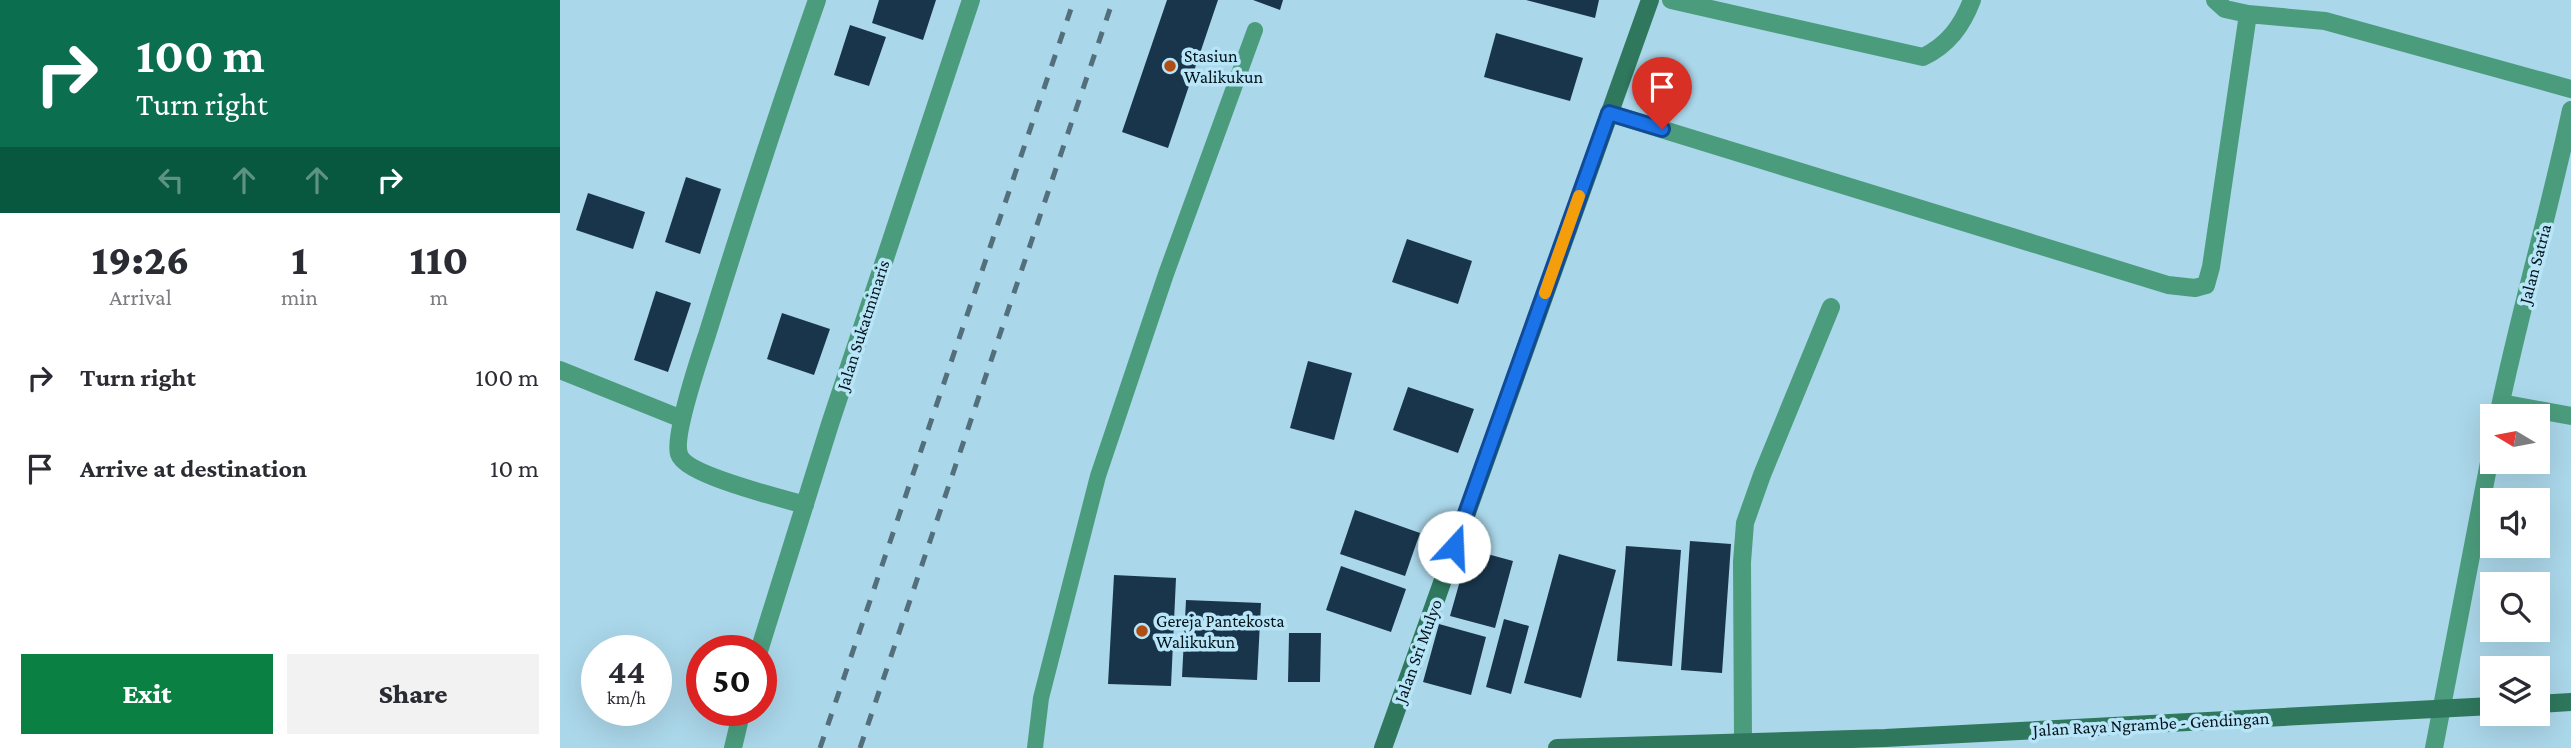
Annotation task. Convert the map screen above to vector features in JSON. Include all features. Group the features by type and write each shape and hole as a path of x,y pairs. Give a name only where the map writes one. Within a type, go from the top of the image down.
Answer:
{"main road":[{"name":"Jalan Sri Mulyo","path":"1383,748 1650,0"},
{"path":"2550,703 2571,702"},
{"name":"Jalan Raya Ngrambe - Gendingan","path":"1557,748 1743,742 1884,743 2480,707"}],"street":[{"path":"805,505 700,473 685,463 678,452 682,419 758,168 817,0"},
{"path":"1671,0 1923,57 1937,50 1952,37 1972,0"},
{"path":"2215,0 2225,9 2248,14 2325,21 2571,89"},
{"name":"Jalan Sukatminaris","path":"764,635 968,1"},
{"path":"1609,113 2168,285 2195,288 2206,285 2211,267 2248,14"},
{"name":"Jalan Satria","path":"2501,404 2571,110"},
{"path":"1743,742 1742,562 1745,523 1831,307"},
{"path":"560,370 682,419"},
{"path":"2550,414 2571,416"},
{"path":"2434,748 2487,474"},
{"path":"733,748 739,726"}],"lane":[{"path":"1035,748 1041,698 1097,476 1166,274 1255,30"}],"building":[{"path":"879,0 936,0 923,40 872,23"},
{"name":"Stasiun Walikukun","path":"1167,0 1218,0 1168,148 1122,132"},
{"name":"Stasiun Walikukun","path":"1253,0 1283,0 1280,10"},
{"path":"1526,0 1599,0 1595,18"},
{"path":"850,25 886,37 869,86 834,75"},
{"path":"1496,33 1583,58 1570,101 1484,77"},
{"path":"686,177 721,189 700,254 665,242"},
{"path":"588,193 645,212 633,249 576,230"},
{"path":"1407,239 1472,261 1458,304 1392,282"},
{"path":"656,291 691,303 668,372 634,360"},
{"path":"782,313 830,329 814,375 767,359"},
{"path":"1308,361 1352,373 1334,440 1290,428"},
{"path":"1408,387 1474,409 1458,453 1393,430"},
{"path":"1355,510 1420,533 1405,576 1340,554"},
{"path":"1690,541 1731,544 1722,673 1681,670"},
{"path":"1626,546 1681,550 1672,666 1617,661"},
{"path":"1469,549 1513,561 1495,628 1450,616"},
{"path":"1559,554 1616,570 1581,698 1524,683"},
{"path":"1341,566 1406,589 1391,632 1326,610"},
{"name":"Gereja Pantekosta Walikukun","path":"1114,575 1176,578 1171,686 1108,684"},
{"path":"1186,600 1261,603 1257,680 1182,677"},
{"path":"1504,619 1529,626 1511,694 1486,687"},
{"path":"1439,624 1486,637 1471,695 1423,682"},
{"path":"1289,633 1321,633 1320,682 1288,682"}],"railway":[{"path":"820,748 1074,0"},
{"path":"860,748 1113,0"}],"slow traffic":[{"path":"1545,293 1579,196"}],"place":[{"name":"Stasiun Walikukun","path":"1170,66"},
{"name":"Gereja Pantekosta Walikukun","path":"1142,631"}],"route":[{"path":"1454,547 1609,113 1662,129"}]}
